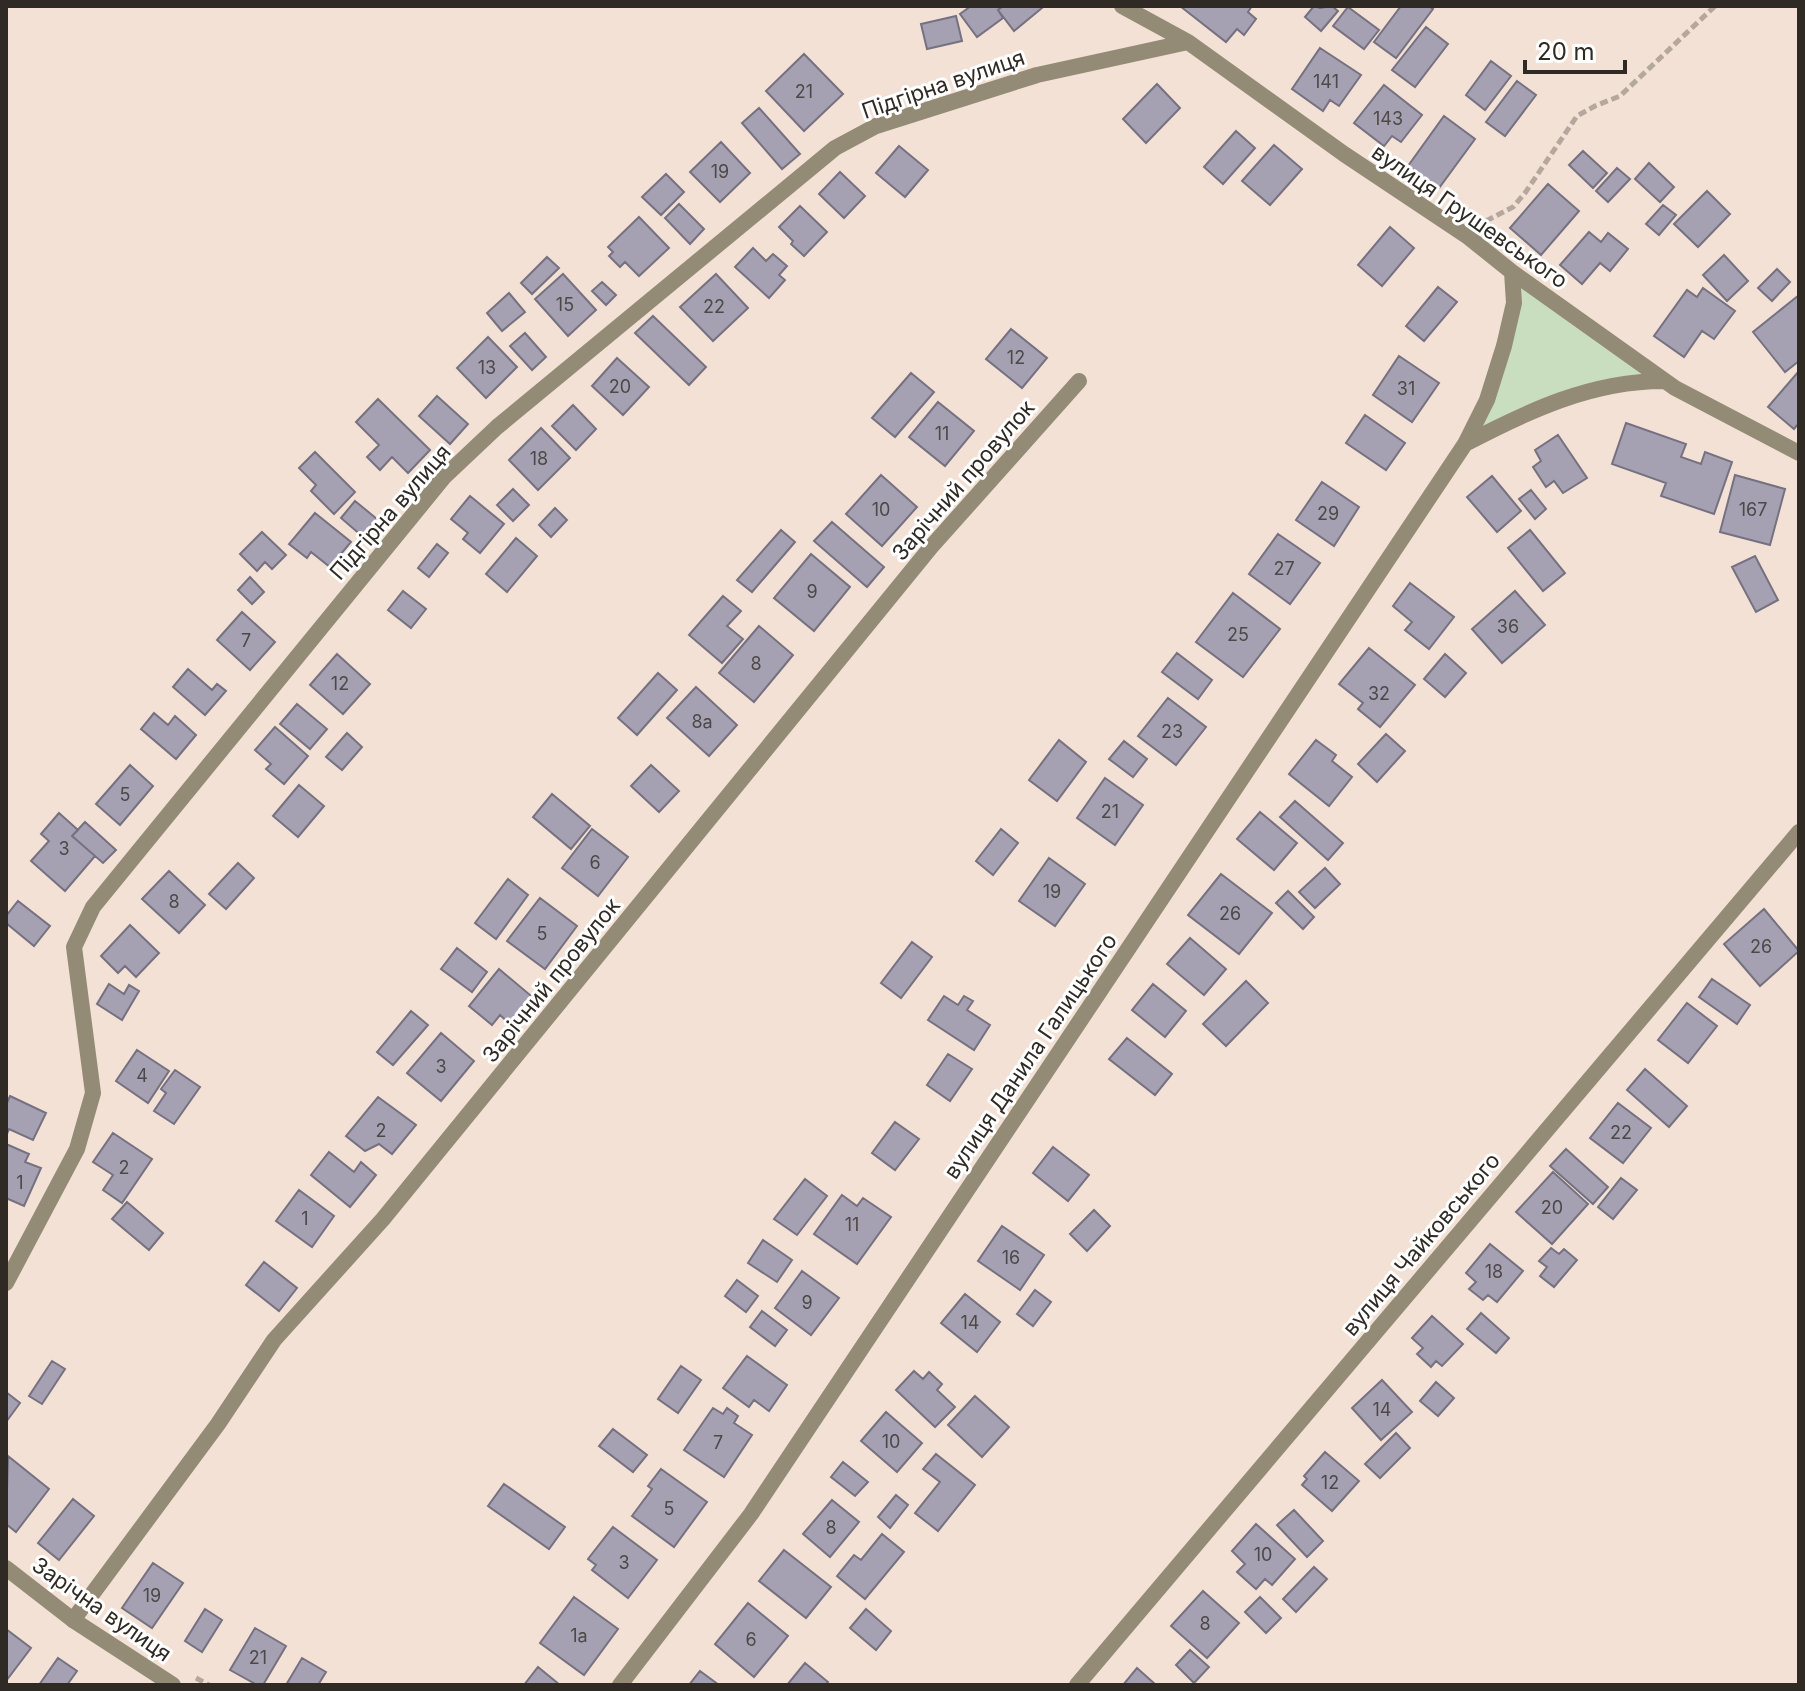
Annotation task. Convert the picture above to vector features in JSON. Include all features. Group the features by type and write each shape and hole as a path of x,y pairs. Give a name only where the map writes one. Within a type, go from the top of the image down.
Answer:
{"street":[{"name":"вулиця Грушевського","path":"1122,6 1188,42 1344,154 1467,236 1664,381 1799,453"},
{"name":"Підгірна вулиця","path":"6,1283 77,1149 93,1093 74,947 93,907 444,477 497,427 835,148 876,126 1037,75 1188,42"},
{"name":"вулиця Данила Галицького","path":"620,1685 751,1514 1465,444 1487,400 1504,346 1514,303 1512,272"},
{"name":"Зарічний провулок","path":"73,1620 218,1424 274,1340 383,1219 931,547 1079,381"},
{"name":"вулиця Данила Галицького","path":"1465,444 1530,411 1601,386 1664,381"},
{"name":"вулиця Чайковського","path":"1077,1685 1799,832"},
{"name":"Зарічна вулиця","path":"6,1568 73,1620 173,1685"}],"path":[{"path":"1467,236 1492,216 1513,207 1557,149 1577,116 1620,96 1715,6"}],"green space":[{"path":"1512,272 1664,381 1601,386 1465,444 1487,400"}],"building":[{"path":"971,6 1003,6 998,10 1003,18 977,37 960,14"},
{"path":"1003,6 1042,8 1014,31 998,10"},
{"path":"1180,6 1252,6 1248,12 1256,19 1244,35 1237,29 1226,42"},
{"path":"1314,6 1332,6 1338,11 1321,31 1305,17"},
{"path":"1401,6 1429,6 1433,9 1396,58 1374,42"},
{"path":"1348,7 1379,30 1364,49 1333,26"},
{"path":"956,16 962,41 927,49 921,24"},
{"path":"1426,27 1448,44 1415,87 1392,70"},
{"path":"1320,48 1361,75 1339,106 1330,100 1323,111 1292,89"},
{"path":"804,54 843,94 804,131 766,91"},
{"path":"1491,61 1511,76 1485,110 1466,95"},
{"path":"1517,81 1536,95 1505,136 1486,122"},
{"path":"1157,84 1180,108 1146,143 1123,119"},
{"path":"1384,85 1422,115 1401,142 1392,136 1384,146 1354,123"},
{"path":"759,108 800,154 782,169 742,123"},
{"path":"1444,116 1475,139 1439,188 1408,166"},
{"path":"1236,131 1255,148 1223,184 1204,167"},
{"path":"721,142 750,173 720,202 690,172"},
{"path":"1274,145 1302,169 1270,205 1242,181"},
{"path":"899,146 928,170 905,197 876,173"},
{"path":"1583,151 1607,173 1593,188 1569,165"},
{"path":"1649,163 1674,187 1660,202 1635,179"},
{"path":"1617,168 1630,179 1608,202 1596,191"},
{"path":"840,172 865,196 844,218 819,194"},
{"path":"666,174 684,192 661,215 642,197"},
{"path":"1548,184 1579,211 1541,255 1510,228"},
{"path":"1707,191 1730,214 1698,247 1674,224"},
{"path":"679,204 704,229 690,244 665,218"},
{"path":"1663,205 1676,215 1659,235 1646,224"},
{"path":"800,206 827,232 804,256 779,227"},
{"path":"639,217 669,248 639,276 625,262 620,267 609,256 613,252 608,247"},
{"path":"1390,227 1414,248 1382,286 1358,265"},
{"path":"1589,232 1601,242 1608,233 1628,249 1610,271 1600,263 1582,284 1560,265"},
{"path":"753,248 766,261 773,254 787,266 779,275 785,280 769,298 735,267"},
{"path":"1724,255 1748,281 1727,301 1703,275"},
{"path":"547,257 559,268 532,294 521,283"},
{"path":"1777,269 1790,282 1772,301 1758,288"},
{"path":"563,274 596,310 568,336 535,299"},
{"path":"716,274 748,308 713,341 680,307"},
{"path":"602,282 616,295 606,305 592,291"},
{"path":"1438,287 1457,302 1424,341 1406,326"},
{"path":"1703,288 1735,311 1714,339 1702,331 1684,357 1654,336 1687,290 1697,297"},
{"path":"509,293 525,312 502,331 487,313"},
{"path":"1799,295 1799,361 1785,372 1753,332"},
{"path":"653,316 706,367 689,385 635,333"},
{"path":"1011,329 1047,358 1022,388 986,359"},
{"path":"525,333 546,357 532,370 510,346"},
{"path":"488,337 517,367 486,398 457,368"},
{"path":"1399,356 1439,383 1412,422 1373,395"},
{"path":"617,358 649,387 623,415 592,386"},
{"path":"1799,371 1799,423 1794,429 1768,407"},
{"path":"911,373 934,392 895,437 872,418"},
{"path":"437,396 468,424 450,444 419,416"},
{"path":"378,399 430,450 408,473 392,457 380,470 367,457 379,445 356,422"},
{"path":"938,402 974,431 945,466 909,437"},
{"path":"573,405 596,429 576,450 552,426"},
{"path":"1365,415 1405,443 1386,470 1346,443"},
{"path":"1626,423 1686,444 1681,457 1701,464 1705,452 1732,462 1714,514 1661,496 1666,483 1612,464"},
{"path":"541,428 570,458 538,490 509,460"},
{"path":"1558,435 1587,478 1563,493 1554,481 1546,487 1533,467 1541,461 1535,450"},
{"path":"315,452 355,492 334,514 311,491 316,485 299,468"},
{"path":"881,475 917,507 882,546 846,514"},
{"path":"1735,475 1785,489 1770,545 1720,532"},
{"path":"1492,476 1521,511 1497,532 1467,497"},
{"path":"1322,482 1359,507 1334,546 1296,520"},
{"path":"513,489 529,505 513,521 497,505"},
{"path":"1531,490 1546,509 1535,519 1519,499"},
{"path":"470,496 504,524 480,553 463,539 468,533 451,519"},
{"path":"355,501 377,519 362,536 341,518"},
{"path":"555,508 567,520 551,537 539,525"},
{"path":"315,513 351,542 330,567 311,552 307,558 289,544"},
{"path":"832,522 884,567 867,587 814,541"},
{"path":"781,530 795,542 752,592 737,580"},
{"path":"1530,530 1565,573 1543,591 1508,548"},
{"path":"262,532 286,555 272,569 265,562 257,571 240,554"},
{"path":"1278,534 1320,563 1290,604 1249,574"},
{"path":"516,538 537,556 507,592 486,574"},
{"path":"437,544 448,553 429,577 418,568"},
{"path":"811,554 850,587 814,631 774,598"},
{"path":"1755,556 1778,600 1756,612 1732,567"},
{"path":"250,577 264,592 252,604 238,590"},
{"path":"1410,583 1454,617 1429,649 1405,630 1412,622 1393,606"},
{"path":"403,591 426,609 411,628 388,610"},
{"path":"1515,591 1545,625 1502,663 1472,629"},
{"path":"1233,593 1280,629 1243,677 1196,642"},
{"path":"723,596 741,611 727,626 743,639 722,663 689,635"},
{"path":"242,612 275,642 250,670 217,640"},
{"path":"759,626 793,655 754,702 719,673"},
{"path":"1369,648 1415,685 1380,727 1358,709 1363,703 1339,684"},
{"path":"1177,653 1212,680 1198,699 1162,672"},
{"path":"337,654 370,684 343,714 310,685"},
{"path":"1445,654 1466,673 1445,697 1424,679"},
{"path":"188,669 212,690 217,684 226,691 205,715 173,687"},
{"path":"658,673 677,690 637,735 618,718"},
{"path":"696,687 737,725 709,756 667,718"},
{"path":"1168,698 1206,727 1176,765 1138,736"},
{"path":"297,704 327,729 310,749 280,724"},
{"path":"154,713 168,725 175,716 196,735 176,759 141,729"},
{"path":"275,727 308,756 284,784 266,769 271,764 255,750"},
{"path":"347,733 362,747 342,770 326,757"},
{"path":"1386,734 1405,751 1377,782 1358,764"},
{"path":"1059,740 1086,762 1057,801 1029,780"},
{"path":"1316,740 1336,755 1332,761 1352,777 1329,806 1289,774"},
{"path":"1124,741 1147,759 1133,777 1109,759"},
{"path":"130,765 153,786 120,825 96,804"},
{"path":"651,765 679,791 659,812 631,786"},
{"path":"1105,778 1143,805 1115,845 1077,818"},
{"path":"299,785 324,806 298,837 273,816"},
{"path":"552,794 590,826 571,849 533,817"},
{"path":"1295,801 1343,843 1328,860 1280,817"},
{"path":"1260,812 1297,843 1274,870 1237,839"},
{"path":"59,813 78,830 72,836 95,856 65,891 31,861 49,841 41,834"},
{"path":"85,822 116,850 103,863 72,836"},
{"path":"592,829 628,857 598,896 562,868"},
{"path":"1001,829 1018,843 993,875 976,861"},
{"path":"1049,858 1085,884 1055,926 1019,901"},
{"path":"238,863 254,878 226,909 209,894"},
{"path":"1325,868 1340,884 1315,908 1299,892"},
{"path":"169,871 205,905 179,933 142,899"},
{"path":"1221,874 1272,913 1239,954 1188,915"},
{"path":"508,879 528,895 496,939 475,923"},
{"path":"1288,891 1314,917 1303,929 1276,903"},
{"path":"540,898 577,926 545,969 507,941"},
{"path":"18,901 50,926 34,946 6,923 6,916"},
{"path":"1764,909 1799,951 1760,986 1724,944"},
{"path":"130,925 159,953 136,977 125,966 118,973 101,956"},
{"path":"1190,938 1226,969 1204,995 1167,964"},
{"path":"912,942 932,957 901,998 881,983"},
{"path":"457,948 487,972 472,992 441,969"},
{"path":"499,969 536,1000 513,1027 500,1015 492,1025 469,1006"},
{"path":"1712,979 1750,1005 1737,1024 1699,997"},
{"path":"1246,981 1268,1003 1226,1046 1203,1024"},
{"path":"109,984 124,994 129,985 139,991 122,1020 97,1004"},
{"path":"1153,984 1186,1011 1165,1037 1132,1010"},
{"path":"944,996 958,1005 964,996 973,1001 967,1010 990,1025 974,1050 928,1020"},
{"path":"1687,1003 1717,1026 1688,1063 1658,1040"},
{"path":"411,1011 428,1025 393,1065 377,1052"},
{"path":"441,1033 474,1061 441,1101 407,1073"},
{"path":"1127,1038 1172,1074 1155,1095 1109,1059"},
{"path":"137,1050 169,1071 148,1103 116,1081"},
{"path":"948,1054 972,1069 950,1101 927,1085"},
{"path":"1645,1069 1687,1106 1669,1127 1627,1090"},
{"path":"175,1070 200,1087 174,1124 154,1111 166,1093 161,1089"},
{"path":"10,1096 46,1113 33,1140 9,1129 6,1136 6,1105"},
{"path":"378,1097 416,1125 392,1154 379,1144 365,1151 346,1136"},
{"path":"1618,1103 1651,1128 1623,1163 1590,1138"},
{"path":"895,1122 919,1139 895,1170 872,1153"},
{"path":"113,1133 152,1159 122,1203 103,1190 113,1175 93,1162"},
{"path":"6,1144 29,1154 25,1162 41,1168 24,1206 6,1198"},
{"path":"1053,1147 1089,1175 1068,1201 1033,1173"},
{"path":"1566,1149 1608,1187 1593,1204 1550,1166"},
{"path":"329,1152 354,1172 361,1162 376,1175 350,1207 311,1175"},
{"path":"1553,1172 1588,1204 1552,1244 1516,1212"},
{"path":"1621,1178 1637,1190 1613,1219 1598,1207"},
{"path":"805,1179 827,1196 797,1235 774,1219"},
{"path":"299,1190 334,1216 312,1247 276,1221"},
{"path":"842,1195 857,1206 863,1198 891,1217 857,1264 814,1234"},
{"path":"127,1202 163,1233 149,1250 112,1219"},
{"path":"1094,1210 1110,1226 1087,1251 1070,1234"},
{"path":"1002,1226 1044,1255 1020,1290 978,1261"},
{"path":"763,1240 792,1260 777,1282 748,1263"},
{"path":"1490,1244 1523,1271 1497,1302 1488,1295 1483,1300 1469,1289 1476,1282 1466,1273"},
{"path":"1551,1248 1559,1254 1564,1249 1577,1260 1554,1287 1540,1276 1547,1267 1539,1261"},
{"path":"264,1262 297,1288 279,1311 246,1285"},
{"path":"802,1271 839,1298 811,1335 775,1308"},
{"path":"737,1280 758,1296 746,1312 725,1296"},
{"path":"1035,1290 1051,1302 1033,1326 1017,1314"},
{"path":"965,1294 1000,1322 977,1352 941,1323"},
{"path":"762,1311 787,1330 775,1346 750,1327"},
{"path":"1481,1313 1509,1338 1496,1353 1467,1329"},
{"path":"1432,1316 1463,1344 1442,1366 1436,1361 1431,1367 1417,1354 1423,1348 1412,1338"},
{"path":"747,1356 787,1385 769,1411 754,1400 749,1407 723,1388"},
{"path":"52,1361 65,1369 42,1404 29,1396"},
{"path":"681,1366 701,1380 678,1413 658,1399"},
{"path":"914,1371 923,1379 929,1372 942,1384 937,1390 955,1407 935,1427 896,1390"},
{"path":"1382,1380 1412,1412 1381,1440 1352,1408"},
{"path":"1436,1382 1454,1398 1438,1416 1420,1401"},
{"path":"6,1392 20,1403 6,1422"},
{"path":"975,1396 1009,1427 982,1457 948,1425"},
{"path":"713,1408 723,1414 727,1408 738,1416 734,1423 752,1435 724,1477 684,1450"},
{"path":"886,1412 922,1443 897,1472 861,1441"},
{"path":"613,1429 647,1455 633,1472 599,1446"},
{"path":"1396,1433 1410,1448 1380,1478 1365,1464"},
{"path":"1325,1452 1359,1481 1332,1511 1302,1485 1307,1479 1304,1476"},
{"path":"936,1454 975,1485 938,1531 915,1513 940,1482 923,1469"},
{"path":"8,1456 49,1489 16,1532 6,1524"},
{"path":"843,1462 868,1482 855,1496 831,1477"},
{"path":"661,1469 707,1502 674,1547 632,1516 652,1489 648,1486"},
{"path":"504,1484 565,1527 549,1549 488,1506"},
{"path":"896,1495 908,1505 890,1528 878,1517"},
{"path":"73,1499 94,1516 59,1560 38,1543"},
{"path":"832,1500 859,1522 830,1557 803,1534"},
{"path":"1294,1510 1323,1541 1307,1557 1277,1525"},
{"path":"1256,1524 1295,1559 1272,1585 1265,1579 1256,1589 1237,1572 1245,1564 1232,1551"},
{"path":"613,1527 657,1560 628,1598 592,1570 596,1565 588,1559"},
{"path":"882,1534 904,1552 865,1599 837,1576 854,1555 861,1560"},
{"path":"784,1550 831,1587 806,1618 759,1581"},
{"path":"153,1563 183,1583 152,1628 122,1608"},
{"path":"1314,1567 1327,1579 1296,1612 1283,1599"},
{"path":"1203,1591 1239,1623 1207,1658 1171,1626"},
{"path":"574,1597 618,1629 584,1675 540,1643"},
{"path":"1260,1597 1281,1618 1266,1633 1245,1612"},
{"path":"748,1603 788,1636 754,1677 715,1644"},
{"path":"205,1609 222,1620 202,1652 185,1641"},
{"path":"866,1609 891,1631 876,1650 850,1628"},
{"path":"255,1628 286,1646 263,1685 257,1685 230,1670"},
{"path":"6,1629 31,1648 6,1681"},
{"path":"1190,1650 1209,1667 1194,1683 1176,1665"},
{"path":"58,1658 77,1671 67,1685 39,1685"},
{"path":"302,1658 326,1672 318,1685 286,1685"},
{"path":"805,1663 828,1682 825,1685 787,1685"},
{"path":"538,1667 560,1685 524,1685"},
{"path":"1137,1668 1156,1685 1123,1685"},
{"path":"700,1671 719,1685 689,1685"}]}
